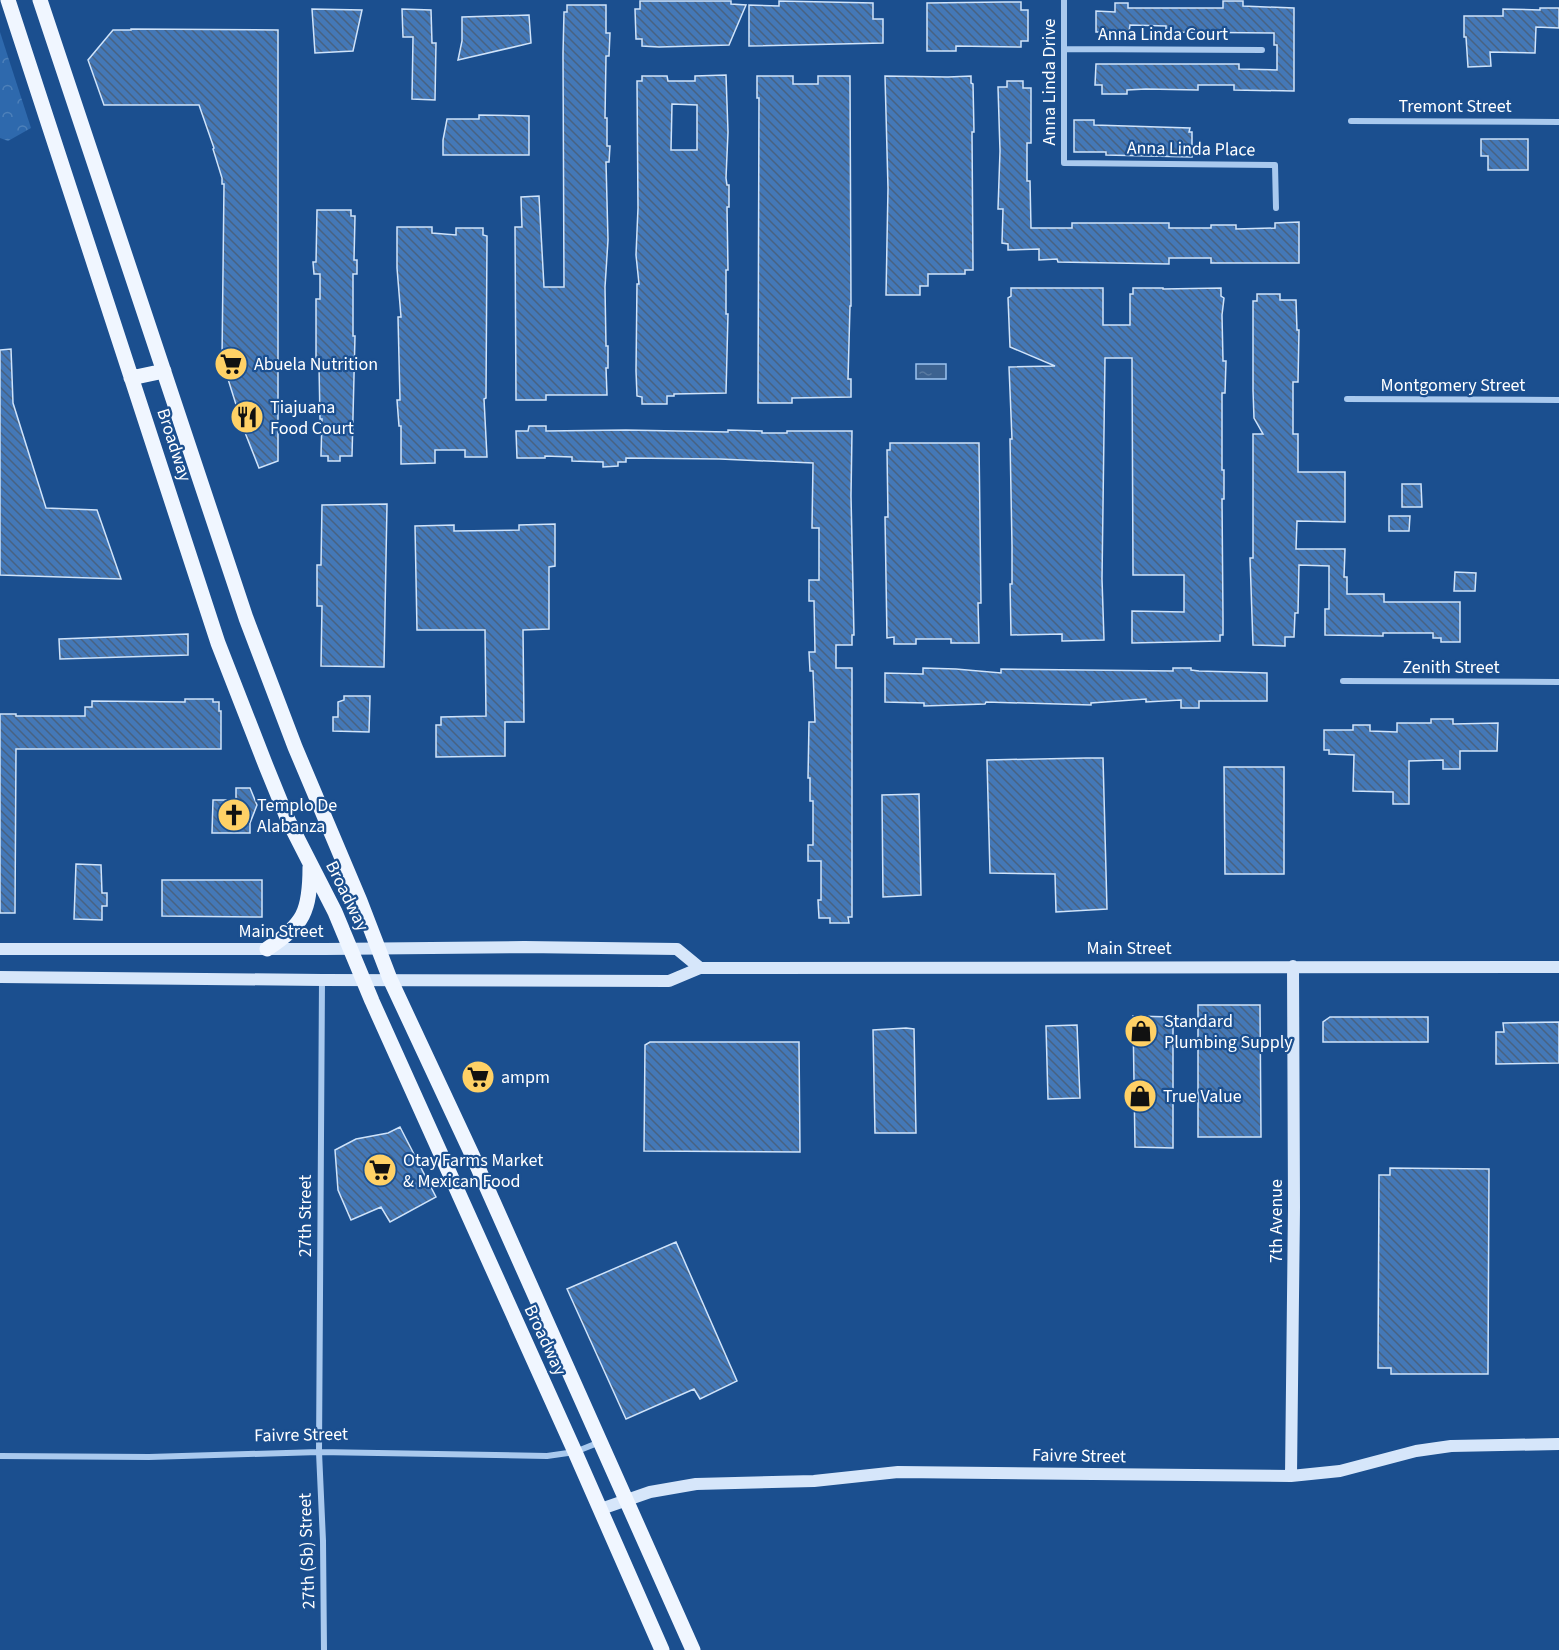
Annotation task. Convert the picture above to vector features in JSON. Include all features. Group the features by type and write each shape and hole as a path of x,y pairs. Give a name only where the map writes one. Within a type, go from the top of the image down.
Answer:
{"main road":[{"name":"Broadway","path":"8,0 218,643 285,812 351,948 363,980 662,1650"},
{"name":"Broadway","path":"40,0 246,618 295,747 379,948 390,980 467,1144 693,1650"},
{"path":"131,378 164,371"},
{"path":"267,949 285,937 303,917 310,894 310,864"},
{"name":"Main Street","path":"0,949 524,947 676,949 700,968"},
{"name":"7th Avenue","path":"1291,1476 1294,1207 1293,966"},
{"name":"Main Street","path":"0,977 669,981 700,968 1559,967"},
{"name":"Faivre Street","path":"601,1509 626,1498 696,1484 814,1481 897,1472 1291,1476 1340,1471 1416,1451 1451,1446 1559,1444"}],"street":[{"name":"Anna Linda Drive","path":"1064,0 1064,163"},
{"name":"Anna Linda Court","path":"1064,49 1262,50"},
{"name":"Tremont Street","path":"1351,121 1559,122"},
{"name":"Anna Linda Place","path":"1064,163 1275,165 1276,208"},
{"name":"Montgomery Street","path":"1347,399 1559,400"},
{"name":"Zenith Street","path":"1343,681 1559,682"},
{"name":"27th Street","path":"319,1452 322,980"},
{"name":"Faivre Street","path":"0,1456 149,1457 319,1452 547,1456 575,1452 601,1442"},
{"name":"27th (Sb) Street","path":"319,1452 324,1650"}],"green space":[{"path":"0,32 31,128 8,141 0,138"}],"water":[{"path":"916,364 946,364 946,379 916,379"}],"building":[{"path":"640,1 731,1 731,4 746,5 729,45 659,47 642,46 642,39 636,39 635,9 640,9"},
{"path":"779,1 873,3 873,19 883,19 883,43 749,46 749,5 779,6"},
{"path":"1223,1 1243,1 1243,6 1294,8 1294,91 1234,90 1234,85 1198,85 1198,90 1146,89 1127,90 1127,94 1102,94 1102,85 1095,85 1096,64 1239,64 1239,69 1277,70 1277,45 1274,45 1274,33 1166,32 1166,26 1130,25 1129,32 1096,32 1096,11 1115,12 1115,3 1128,3 1128,8 1223,8"},
{"path":"1021,2 1021,10 1028,10 1028,41 1021,41 1021,47 956,46 956,51 927,51 927,3"},
{"path":"567,5 606,5 606,33 610,33 609,56 606,56 605,118 607,118 607,146 610,146 609,162 606,162 607,395 546,395 546,400 516,400 515,227 522,227 521,197 539,196 544,287 564,287 563,54 564,12 567,12"},
{"path":"1540,8 1559,8 1559,28 1536,27 1535,53 1490,52 1491,66 1468,67 1464,16 1503,16 1503,9 1540,10"},
{"path":"312,9 362,10 353,51 315,53"},
{"path":"402,9 431,10 432,43 436,43 435,100 412,99 413,37 403,37"},
{"path":"529,15 531,43 458,60 462,41 462,17"},
{"path":"113,30 278,30 278,461 259,468 244,430 222,360 224,184 222,184 214,148 199,105 104,105 88,60"},
{"path":"726,75 728,132 726,178 727,185 729,185 729,207 727,207 726,393 674,394 674,396 667,396 667,404 642,404 642,397 637,396 636,371 637,284 639,284 636,255 637,81 642,81 642,76 667,76 668,81 695,81 695,76","holes":["672,104 697,105 697,150 671,150"]},
{"path":"757,76 793,76 793,84 818,84 818,76 850,76 851,306 848,379 851,379 851,397 792,398 792,403 758,403 759,98 757,98"},
{"path":"885,76 971,76 973,84 973,270 965,270 965,274 928,274 928,286 920,286 920,295 886,295 888,188"},
{"path":"1007,81 1023,81 1023,88 1031,88 1031,143 1027,143 1027,181 1030,181 1031,228 1072,228 1072,223 1169,223 1169,228 1211,228 1211,225 1236,225 1236,229 1275,228 1275,223 1299,222 1299,263 1211,263 1211,258 1169,258 1169,264 1058,262 1057,259 1039,260 1039,249 1008,250 1008,244 1002,243 1003,209 998,209 1000,151 998,87 1007,87"},
{"path":"479,115 529,116 529,155 443,155 447,119 479,119"},
{"path":"1074,120 1094,120 1094,125 1190,128 1192,157 1074,152"},
{"path":"1481,139 1528,139 1528,170 1488,170 1488,156 1481,156"},
{"path":"317,210 351,210 351,216 355,216 354,260 357,260 357,274 353,274 353,336 355,336 352,456 340,456 340,461 328,461 328,456 321,456 322,419 320,419 319,365 316,365 316,299 320,299 320,274 314,274 313,262 316,262"},
{"path":"397,227 432,227 432,233 456,235 456,228 483,228 483,235 487,236 486,398 484,399 487,457 465,457 465,450 435,450 435,463 401,464 401,426 399,426 397,400 400,400 398,317 401,317 397,268"},
{"path":"1011,288 1103,288 1103,325 1130,325 1130,294 1133,294 1133,288 1221,288 1221,296 1224,298 1223,361 1226,361 1225,393 1222,393 1223,635 1220,635 1220,641 1132,643 1132,611 1184,612 1184,575 1133,575 1132,358 1105,358 1102,579 1104,640 1062,641 1062,634 1011,635 1010,439 1012,439 1009,367 1055,366 1010,347 1008,298 1011,296"},
{"path":"1257,294 1280,294 1280,300 1296,300 1297,330 1299,330 1298,382 1293,382 1293,434 1298,434 1298,472 1345,472 1345,522 1297,521 1296,549 1345,549 1344,577 1347,577 1347,594 1384,594 1384,602 1460,602 1460,642 1441,642 1441,638 1433,638 1433,633 1383,633 1383,636 1325,635 1325,609 1329,609 1329,566 1299,565 1298,613 1295,613 1294,637 1285,637 1285,646 1253,645 1250,558 1253,558 1253,434 1263,434 1254,418 1253,301 1257,301"},
{"path":"11,349 13,403 46,508 97,510 121,579 0,575 0,350"},
{"path":"529,426 546,426 546,431 728,432 728,430 787,433 787,431 852,431 854,635 852,635 852,645 836,645 836,668 852,668 852,917 848,917 849,923 830,923 830,918 819,918 821,861 808,861 808,845 813,845 813,801 810,801 810,778 808,778 809,722 815,722 813,671 810,671 809,652 815,652 814,601 809,601 809,580 819,580 819,528 812,528 813,463 626,458 626,462 618,462 618,466 603,467 603,462 572,461 572,457 517,458 516,431 528,431"},
{"path":"890,443 979,443 981,603 978,603 979,643 951,643 951,639 916,639 916,644 894,644 894,637 887,638 885,517 888,517 887,450 890,450"},
{"path":"1402,484 1421,484 1422,507 1402,507"},
{"path":"387,504 384,667 321,666 322,606 317,606 317,565 321,565 322,505"},
{"path":"1389,516 1410,516 1409,531 1389,531"},
{"path":"555,524 555,566 549,567 549,629 523,630 524,722 505,722 505,756 436,757 436,725 441,725 441,717 486,716 485,630 417,630 415,526 454,525 454,531 519,530 519,525"},
{"path":"1455,572 1476,573 1475,591 1454,591"},
{"path":"188,634 188,655 60,659 59,639"},
{"path":"923,668 1001,673 1001,669 1173,671 1173,668 1191,668 1191,670 1199,671 1267,673 1267,701 1199,701 1199,708 1181,708 1181,700 1146,702 1146,699 1091,703 1091,705 986,702 985,704 924,706 924,703 885,702 885,673 923,674"},
{"path":"344,696 370,696 369,732 333,731 333,717 338,717 338,702 344,700"},
{"path":"185,699 213,699 213,702 219,702 221,749 16,749 15,913 0,913 0,714 85,716 85,707 92,707 92,701 185,702"},
{"path":"1431,719 1453,719 1453,724 1498,723 1497,751 1460,751 1460,769 1443,769 1443,760 1409,761 1409,804 1393,804 1393,792 1353,791 1354,755 1329,754 1329,750 1324,750 1324,730 1353,730 1353,725 1370,725 1370,731 1397,732 1397,723 1431,723"},
{"path":"1103,758 1107,909 1056,912 1055,874 990,873 987,760"},
{"path":"1224,767 1284,767 1284,874 1225,874"},
{"path":"236,788 250,788 257,805 250,823 250,833 212,833 213,800 236,800"},
{"path":"919,794 921,895 883,897 882,795"},
{"path":"76,864 101,865 102,893 107,893 107,906 102,906 102,920 74,919"},
{"path":"162,880 262,880 262,917 162,916"},
{"path":"1198,1005 1260,1005 1261,1137 1198,1137"},
{"path":"1133,1016 1173,1017 1173,1148 1135,1147"},
{"path":"1330,1017 1428,1017 1428,1042 1323,1042 1323,1022"},
{"path":"1559,1022 1559,1063 1496,1064 1496,1032 1504,1032 1503,1023"},
{"path":"1077,1025 1080,1098 1048,1099 1046,1026"},
{"path":"914,1029 916,1133 875,1133 873,1030"},
{"path":"650,1042 799,1042 800,1152 644,1151 645,1045"},
{"name":"Otay Farms Market & Mexican Food","path":"400,1127 436,1197 390,1222 381,1207 351,1220 338,1190 335,1150 356,1139 388,1133"},
{"path":"1390,1168 1489,1169 1488,1374 1391,1374 1391,1368 1378,1368 1379,1175 1390,1175"},
{"path":"676,1242 737,1381 700,1399 694,1389 626,1419 567,1289"}],"place":[{"name":"Abuela Nutrition","path":"231,364"},
{"name":"Tiajuana Food Court","path":"247,417"},
{"name":"Templo De Alabanza","path":"234,815"},
{"name":"Standard Plumbing Supply","path":"1141,1031"},
{"name":"ampm","path":"478,1077"},
{"name":"True Value","path":"1140,1096"},
{"name":"Otay Farms Market & Mexican Food","path":"380,1170"}]}
